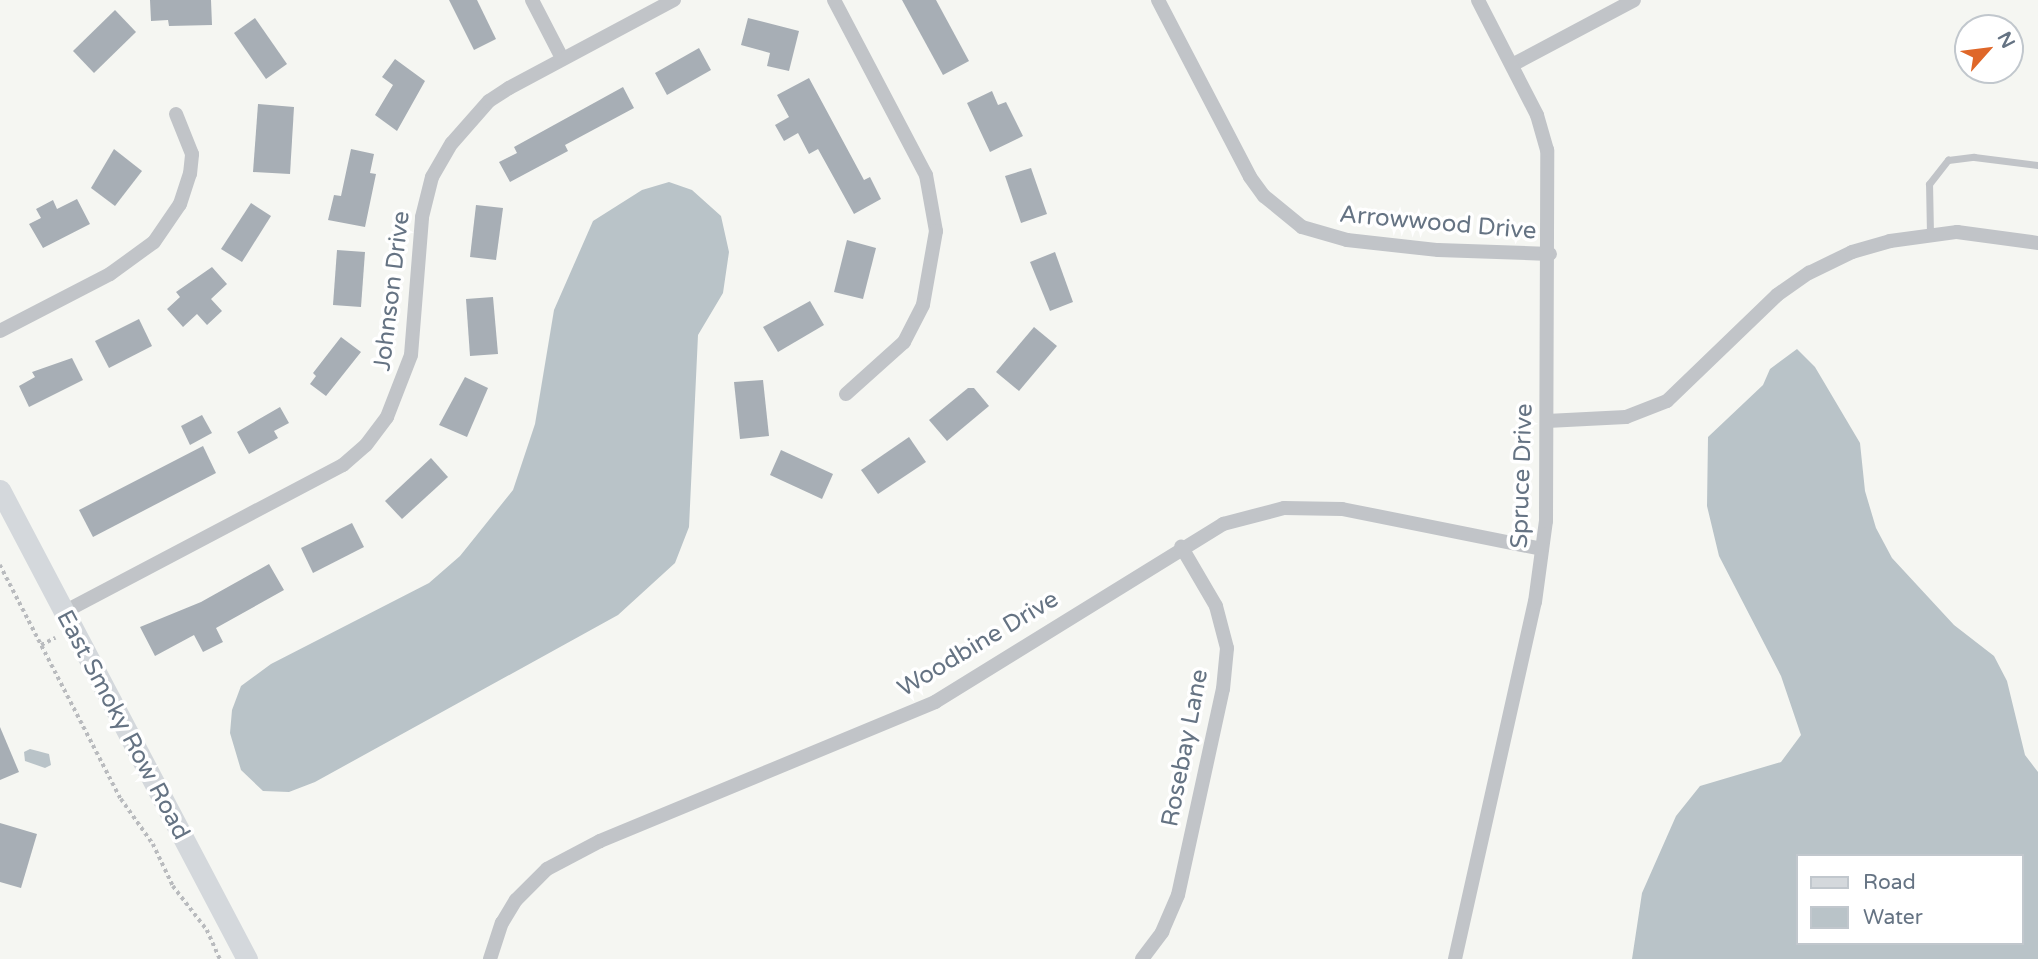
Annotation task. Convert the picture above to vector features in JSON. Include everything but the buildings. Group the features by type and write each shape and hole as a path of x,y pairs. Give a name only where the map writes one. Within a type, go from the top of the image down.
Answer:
{"street":[{"path":"532,0 562,58"},
{"name":"Johnson Drive","path":"64,622 343,465 366,445 387,417 411,355 422,217 432,177 452,143 489,102 562,58 674,0"},
{"path":"834,0 926,175 936,231 923,305 904,342 846,394"},
{"name":"Arrowwood Drive","path":"1158,0 1250,177 1264,196 1302,227 1347,240 1438,250 1550,254"},
{"name":"Spruce Drive","path":"1455,959 1535,602 1542,549 1547,421 1550,254 1547,150 1537,114 1478,0"},
{"path":"1512,65 1633,0"},
{"path":"0,331 110,274 153,242 180,204 190,174 192,154 176,114"},
{"path":"1547,421 1609,420 1655,408 1678,393 1763,307 1809,273 1871,246 1930,233 1994,234 2038,243"},
{"name":"East Smoky Row Road","path":"0,490 64,622 247,959"},
{"name":"Woodbine Drive","path":"490,959 502,923 516,900 547,869 600,841 935,702 1181,546 1223,524 1284,508 1342,509 1542,549"},
{"name":"Rosebay Lane","path":"1142,959 1162,932 1178,895 1223,688 1227,648 1216,606 1181,546"}],"lane":[{"path":"1930,233 1929,184 1948,160 1974,157 2038,165"}],"path":[{"path":"0,565 121,799 153,844 173,887 207,930 220,959"},
{"path":"41,645 64,622"}],"water":[{"path":"669,182 692,190 721,216 729,252 723,293 698,335 689,527 675,563 618,615 315,782 289,792 263,791 241,770 230,733 232,710 241,686 271,664 429,583 460,556 513,490 535,424 554,310 593,221 642,190"},
{"path":"1797,349 1815,367 1860,443 1865,491 1876,528 1892,558 1954,625 1994,656 2007,681 2025,755 2038,772 2038,959 1632,959 1642,893 1676,816 1700,786 1781,762 1801,735 1781,676 1719,556 1707,506 1708,437 1763,385 1770,369"},
{"path":"30,749 49,754 51,765 45,768 25,761 24,752"}]}
